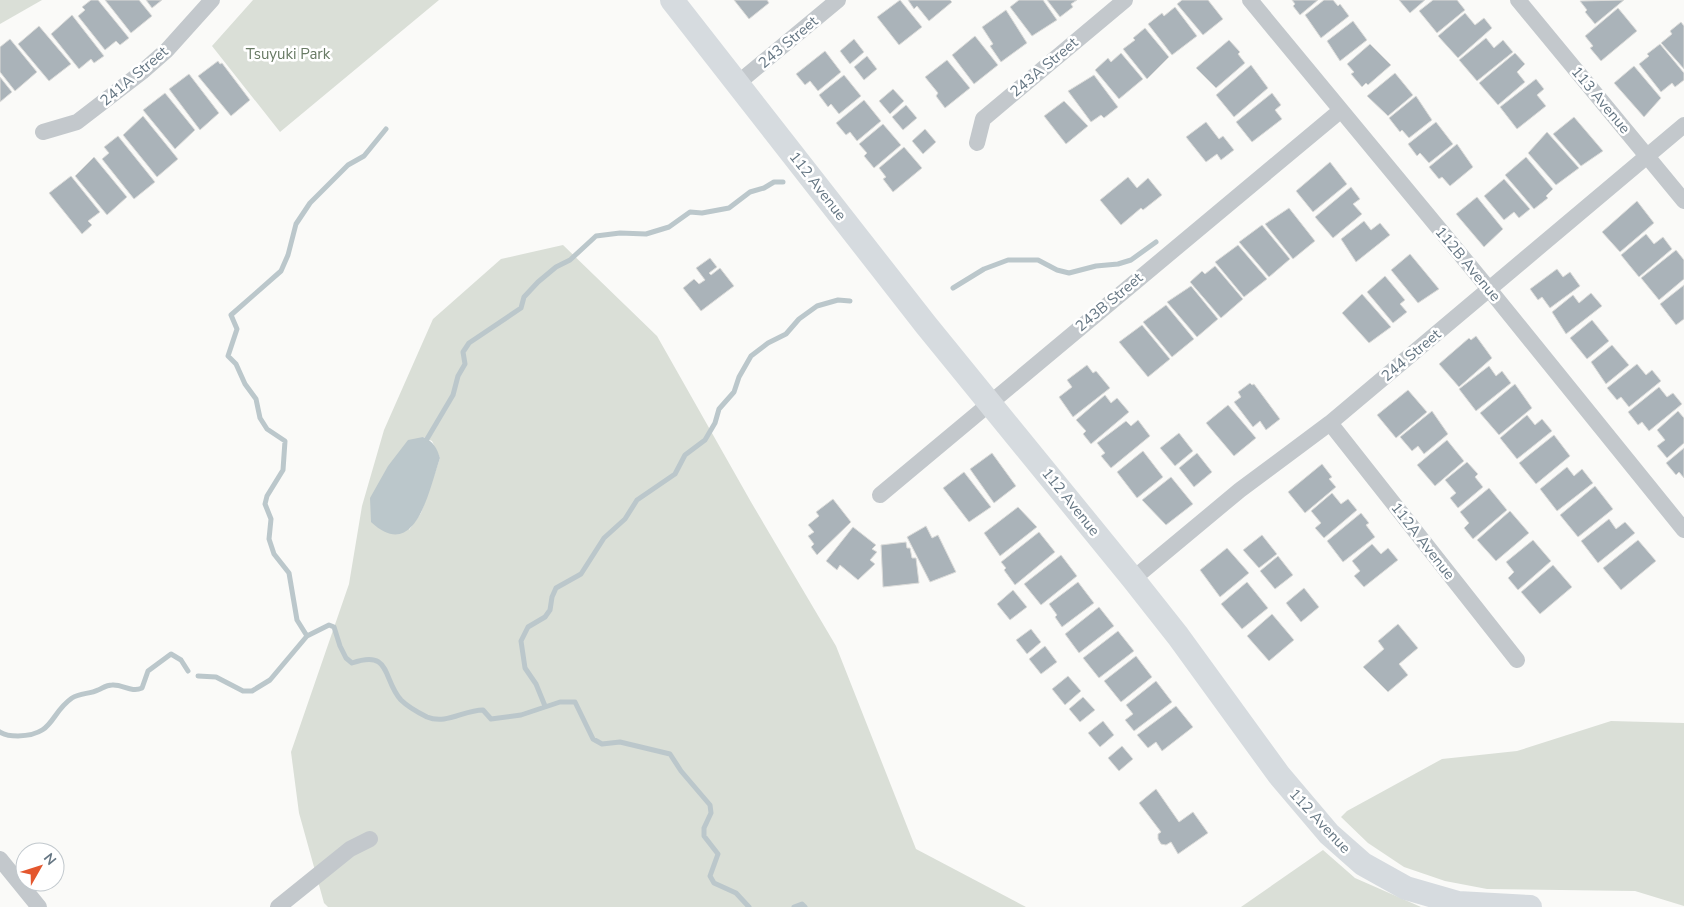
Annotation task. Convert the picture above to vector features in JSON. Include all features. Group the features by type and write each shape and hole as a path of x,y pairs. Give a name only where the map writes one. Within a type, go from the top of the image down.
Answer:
{"main road":[{"name":"112 Avenue","path":"672,0 989,403 1133,578 1178,636 1279,775 1318,822 1346,850 1384,877 1406,888 1432,897 1479,905 1530,907"}],"street":[{"name":"241A Street","path":"43,132 77,122 142,72 167,50 212,0"},
{"name":"243 Street","path":"738,83 838,0"},
{"name":"243A Street","path":"977,143 984,118 1125,0"},
{"name":"112B Avenue","path":"1250,0 1489,289 1684,530"},
{"name":"113 Avenue","path":"1518,0 1684,201"},
{"name":"243B Street","path":"880,495 1340,110"},
{"name":"244 Street","path":"1133,578 1240,490 1330,423 1684,125"},
{"name":"112A Avenue","path":"1330,423 1517,660"},
{"path":"278,907 350,849 370,839"},
{"path":"0,859 39,907"}],"green space":[{"path":"0,0 42,0 0,24"},
{"name":"Tsuyuki Park","path":"253,0 439,0 280,132 212,46"},
{"path":"563,245 657,336 751,502 836,646 916,849 1026,907 328,907 324,903 299,813 291,752 349,584 362,506 384,430 433,319 501,259","holes":["423,437 432,441 440,458 421,513 409,530"]},
{"path":"1611,721 1684,723 1684,906 1635,891 1487,889 1445,881 1404,867 1368,843 1341,817 1347,811 1442,759 1517,751"},
{"path":"1323,850 1355,878 1421,907 1241,907"}],"shaded area":[{"path":"423,437 434,445 440,458 425,503 410,528 399,534 386,533 371,522 370,498 388,466 408,440"}],"building":[{"path":"91,0 98,0 129,38 120,45 116,41 105,50 78,16 85,10 82,7"},
{"path":"105,0 139,0 152,16 131,33"},
{"path":"146,0 162,0 152,8"},
{"path":"734,0 767,0 769,3 749,19"},
{"path":"900,0 922,27 899,45 877,17"},
{"path":"908,0 950,0 952,2 929,21 917,6 914,9"},
{"path":"1019,0 1043,0 1057,20 1032,36 1010,7"},
{"path":"1047,0 1077,0 1071,4 1073,7 1060,17"},
{"path":"1182,0 1208,0 1223,19 1203,35 1177,4"},
{"path":"1292,0 1318,0 1300,15 1293,6 1295,4"},
{"path":"1324,0 1333,0 1338,6 1340,4 1349,16 1321,38 1305,15"},
{"path":"1399,0 1425,0 1410,13"},
{"path":"1433,0 1457,0 1465,10 1437,33 1419,11"},
{"path":"1624,0 1595,24 1585,12 1587,10 1580,1"},
{"path":"1175,7 1197,36 1172,55 1148,24 1162,13 1164,16"},
{"path":"1618,8 1637,31 1601,61 1590,48 1593,46 1585,36"},
{"path":"1006,10 1027,43 1001,62 990,46 993,44 982,27"},
{"path":"1465,13 1475,25 1484,18 1492,28 1458,58 1438,36"},
{"path":"72,15 104,56 94,63 91,59 79,69 51,34"},
{"path":"1353,21 1367,40 1340,61 1327,41"},
{"path":"1681,22 1684,26 1684,69 1661,43 1672,34 1670,31"},
{"path":"39,26 71,64 49,81 18,44"},
{"path":"1145,28 1169,57 1147,79 1123,49 1135,40 1133,38"},
{"path":"975,36 998,65 974,84 952,55"},
{"path":"1486,38 1494,48 1503,40 1513,52 1477,81 1459,60"},
{"path":"10,39 37,72 15,91 0,72 0,47"},
{"path":"854,39 864,52 850,64 840,51"},
{"path":"1229,40 1240,52 1238,54 1245,63 1216,88 1196,68"},
{"path":"1370,44 1391,65 1368,85 1366,83 1362,87 1351,74 1354,72 1347,64"},
{"path":"1660,44 1684,73 1684,80 1675,87 1672,83 1661,92 1639,64 1649,56 1647,54"},
{"path":"825,51 841,72 818,91 810,81 805,85 796,74"},
{"path":"1121,53 1143,79 1119,99 1095,70 1108,58 1111,62"},
{"path":"1515,53 1525,64 1517,72 1525,82 1498,105 1479,83"},
{"path":"867,56 877,69 864,80 854,67"},
{"path":"947,60 970,88 945,108 936,96 938,93 925,77"},
{"path":"218,61 220,64 222,63 250,100 231,116 198,76"},
{"path":"1251,65 1268,88 1234,117 1216,95"},
{"path":"1634,66 1661,98 1644,117 1614,83"},
{"path":"1395,73 1413,95 1388,116 1367,96"},
{"path":"189,74 219,113 200,130 169,89"},
{"path":"844,75 861,96 839,114 831,104 828,107 819,95"},
{"path":"1094,75 1118,107 1104,118 1101,115 1091,122 1068,91"},
{"path":"0,77 12,92 0,102"},
{"path":"1536,79 1544,89 1537,95 1546,106 1517,129 1500,107"},
{"path":"893,89 904,101 890,114 879,101"},
{"path":"165,93 195,130 175,149 143,110"},
{"path":"1272,93 1281,105 1275,110 1282,119 1252,142 1236,122"},
{"path":"1416,96 1432,120 1409,138 1402,130 1400,132 1389,118"},
{"path":"864,100 881,121 857,141 850,132 846,135 836,123"},
{"path":"1064,101 1088,126 1066,144 1044,116"},
{"path":"906,105 917,118 903,130 892,117"},
{"path":"143,116 178,159 157,177 123,135"},
{"path":"1574,117 1603,151 1581,166 1553,134"},
{"path":"1206,122 1219,139 1223,136 1234,150 1221,160 1217,154 1206,162 1186,137"},
{"path":"1436,122 1453,144 1429,163 1420,153 1417,156 1408,144"},
{"path":"883,124 901,145 874,168 864,156 867,153 859,144"},
{"path":"925,129 936,142 923,154 912,141"},
{"path":"1547,132 1579,168 1556,185 1528,153"},
{"path":"118,136 155,182 134,199 102,159 109,153 104,147"},
{"path":"1457,144 1473,167 1450,186 1442,177 1439,179 1429,167"},
{"path":"904,147 922,168 893,192 883,179 886,177 879,168"},
{"path":"94,157 127,197 107,215 75,176"},
{"path":"1526,157 1553,189 1546,196 1548,198 1534,209 1505,175"},
{"path":"1330,162 1347,184 1313,212 1296,191"},
{"path":"71,176 100,212 88,221 92,225 82,234 49,193"},
{"path":"1128,177 1137,188 1148,178 1162,195 1143,210 1141,208 1121,225 1100,200"},
{"path":"1504,179 1530,209 1519,218 1514,212 1504,220 1484,196"},
{"path":"1351,187 1360,199 1353,204 1362,214 1333,238 1315,217"},
{"path":"1477,197 1503,229 1484,247 1456,214"},
{"path":"1637,201 1654,223 1620,252 1602,232"},
{"path":"1289,208 1315,241 1293,259 1265,224"},
{"path":"1364,221 1371,230 1380,223 1390,235 1356,262 1341,239"},
{"path":"1262,225 1290,259 1269,277 1239,242"},
{"path":"1646,234 1654,244 1663,237 1672,249 1639,277 1621,255"},
{"path":"1238,245 1267,279 1244,297 1215,262"},
{"path":"1676,250 1684,260 1684,279 1659,300 1641,278"},
{"path":"1410,254 1439,289 1418,303 1391,270"},
{"path":"710,258 717,267 709,273 711,275 720,268 734,286 701,311 683,288 694,279 699,284 705,280 696,268"},
{"path":"1215,266 1243,299 1221,318 1190,282 1202,271 1205,274"},
{"path":"1557,269 1563,277 1570,272 1580,286 1550,308 1542,297 1538,300 1530,289"},
{"path":"1385,276 1405,300 1400,304 1407,312 1393,323 1367,292"},
{"path":"1684,285 1684,319 1676,325 1660,304"},
{"path":"1191,286 1218,319 1197,337 1167,302"},
{"path":"1591,293 1602,306 1566,334 1552,312 1573,295 1579,303"},
{"path":"1362,294 1391,327 1369,343 1342,313"},
{"path":"1166,305 1194,339 1172,357 1143,322"},
{"path":"1592,320 1609,341 1587,359 1570,338"},
{"path":"1142,325 1170,359 1148,377 1119,342"},
{"path":"1476,336 1492,358 1459,387 1439,364 1469,338 1471,340"},
{"path":"1612,345 1629,365 1606,384 1591,362"},
{"path":"1637,364 1646,375 1652,370 1661,381 1629,407 1621,397 1617,400 1607,388"},
{"path":"1087,365 1093,373 1096,371 1110,388 1073,417 1059,397 1072,387 1067,380"},
{"path":"1489,366 1496,376 1502,371 1511,383 1476,411 1459,389"},
{"path":"1250,383 1254,384 1280,419 1266,430 1260,421 1253,427 1234,402 1241,397 1238,392"},
{"path":"1515,384 1532,408 1499,435 1480,413"},
{"path":"1659,387 1667,397 1673,393 1682,404 1649,431 1642,422 1638,425 1628,412"},
{"path":"1408,390 1427,412 1396,438 1377,415"},
{"path":"1105,395 1111,403 1117,398 1129,412 1091,444 1083,434 1086,431 1076,420"},
{"path":"1228,405 1256,438 1234,456 1206,423"},
{"path":"1432,411 1448,434 1424,454 1418,446 1412,451 1400,437"},
{"path":"1678,411 1684,418 1684,443 1667,458 1657,446 1665,440 1657,430"},
{"path":"1527,415 1535,425 1542,419 1552,431 1517,459 1500,438"},
{"path":"1138,420 1150,436 1111,468 1101,456 1105,453 1097,443 1126,421 1131,426"},
{"path":"1179,433 1193,451 1175,466 1160,448"},
{"path":"1554,435 1570,456 1536,484 1519,463"},
{"path":"1447,440 1464,461 1435,486 1417,465"},
{"path":"1684,448 1684,478 1679,472 1676,475 1666,463"},
{"path":"1143,451 1163,477 1137,498 1117,472"},
{"path":"992,453 1016,486 994,503 970,469"},
{"path":"1197,453 1212,472 1194,487 1179,468"},
{"path":"1467,462 1478,474 1475,477 1483,487 1458,508 1450,498 1456,493 1445,480"},
{"path":"1322,464 1332,477 1329,479 1336,487 1305,513 1288,492"},
{"path":"1567,467 1574,476 1582,469 1593,483 1557,511 1540,489"},
{"path":"964,472 991,507 969,522 943,488"},
{"path":"1171,477 1193,504 1166,525 1142,500"},
{"path":"1595,486 1613,509 1578,537 1560,515"},
{"path":"1489,488 1507,510 1473,539 1464,528 1469,523 1460,512"},
{"path":"1332,493 1341,504 1348,499 1357,510 1324,538 1315,528 1321,523 1311,511"},
{"path":"833,499 851,522 817,555 811,547 814,544 808,536 814,532 808,525 819,516 816,512"},
{"path":"1018,507 1037,527 1000,556 984,533"},
{"path":"1510,511 1529,533 1496,561 1477,540"},
{"path":"1361,513 1369,523 1366,525 1375,537 1343,562 1327,541"},
{"path":"1609,519 1616,529 1625,522 1635,533 1598,563 1581,541"},
{"path":"926,526 932,538 938,535 956,572 930,582 907,537"},
{"path":"853,527 876,545 872,549 877,552 870,560 875,564 858,580 840,565 837,570 826,561"},
{"path":"1039,532 1055,552 1015,585 1004,570 1006,568 1001,562"},
{"path":"1262,535 1277,554 1259,568 1243,550"},
{"path":"1533,540 1551,561 1518,590 1508,578 1514,572 1506,562"},
{"path":"1638,540 1656,561 1621,590 1603,568"},
{"path":"906,542 907,548 910,548 912,558 916,558 919,583 883,587 881,545"},
{"path":"1372,544 1381,554 1388,548 1398,560 1364,587 1354,576 1360,571 1352,561"},
{"path":"1227,548 1249,573 1220,597 1200,570"},
{"path":"1061,555 1077,576 1041,605 1024,584"},
{"path":"1278,556 1293,575 1275,589 1260,571"},
{"path":"1553,565 1572,587 1540,614 1521,592"},
{"path":"1078,582 1094,603 1062,627 1055,617 1057,615 1049,604"},
{"path":"1247,582 1268,608 1242,629 1221,604"},
{"path":"1304,588 1319,607 1301,622 1286,603"},
{"path":"1013,590 1027,607 1010,620 997,604"},
{"path":"1099,607 1114,626 1079,653 1065,634"},
{"path":"1272,614 1294,640 1269,661 1247,636"},
{"path":"1398,624 1418,648 1399,664 1408,675 1388,692 1363,667 1384,649 1378,641"},
{"path":"1031,629 1041,642 1027,654 1016,640"},
{"path":"1118,631 1134,651 1099,678 1083,658"},
{"path":"1045,646 1057,662 1041,674 1029,659"},
{"path":"1136,656 1152,677 1121,702 1104,681"},
{"path":"1068,676 1081,691 1065,705 1052,689"},
{"path":"1156,681 1172,702 1134,731 1125,720 1133,714 1126,705"},
{"path":"1083,697 1095,710 1080,722 1069,709"},
{"path":"1176,706 1193,727 1162,751 1156,742 1148,748 1137,735"},
{"path":"1103,721 1114,735 1100,747 1088,733"},
{"path":"1122,746 1133,759 1119,771 1108,758"},
{"path":"1156,789 1179,822 1193,812 1208,833 1178,854 1171,842 1166,845 1161,844 1158,834 1161,832 1139,803"}],"waterway":[{"path":"307,636 297,620 289,573 274,554 269,539 271,519 265,504 267,496 283,470 285,441 267,429 260,418 256,399 245,384 236,364 228,356 237,329 231,315 281,271 288,255 296,224 310,203 348,165 364,156 386,129"},
{"path":"427,439 453,395 458,376 465,364 463,352 469,343 521,308 524,297 538,282 556,267 570,260 596,236 620,233 646,234 669,227 690,212 702,213 729,208 750,192 764,188 774,182 783,182"},
{"path":"953,288 984,269 1008,260 1038,260 1057,270 1069,273 1131,260 1156,242"},
{"path":"545,706 536,684 525,668 521,641 528,627 545,617 550,610 556,588 581,574 604,538 625,519 637,500 675,474 685,455 705,440 715,423 719,409 734,392 739,377 751,356 768,343 786,334 799,319 817,306 838,300 850,301"},
{"path":"198,676 216,677 243,691 252,691 270,680 307,636 329,625 334,627 346,658 352,663 365,660 374,660 380,663 401,700 427,717 441,719 483,710 491,719 521,715 560,702 575,702 593,739 602,744 620,742 670,754 681,771 710,805 711,813 704,828 704,836 718,854 710,876 714,883 736,893 749,907"},
{"path":"0,732 18,736 39,732 50,723 65,704 78,695 116,685 134,689 142,688 148,671 171,654 181,660 188,671"},
{"path":"794,907 802,904 805,907"}]}
